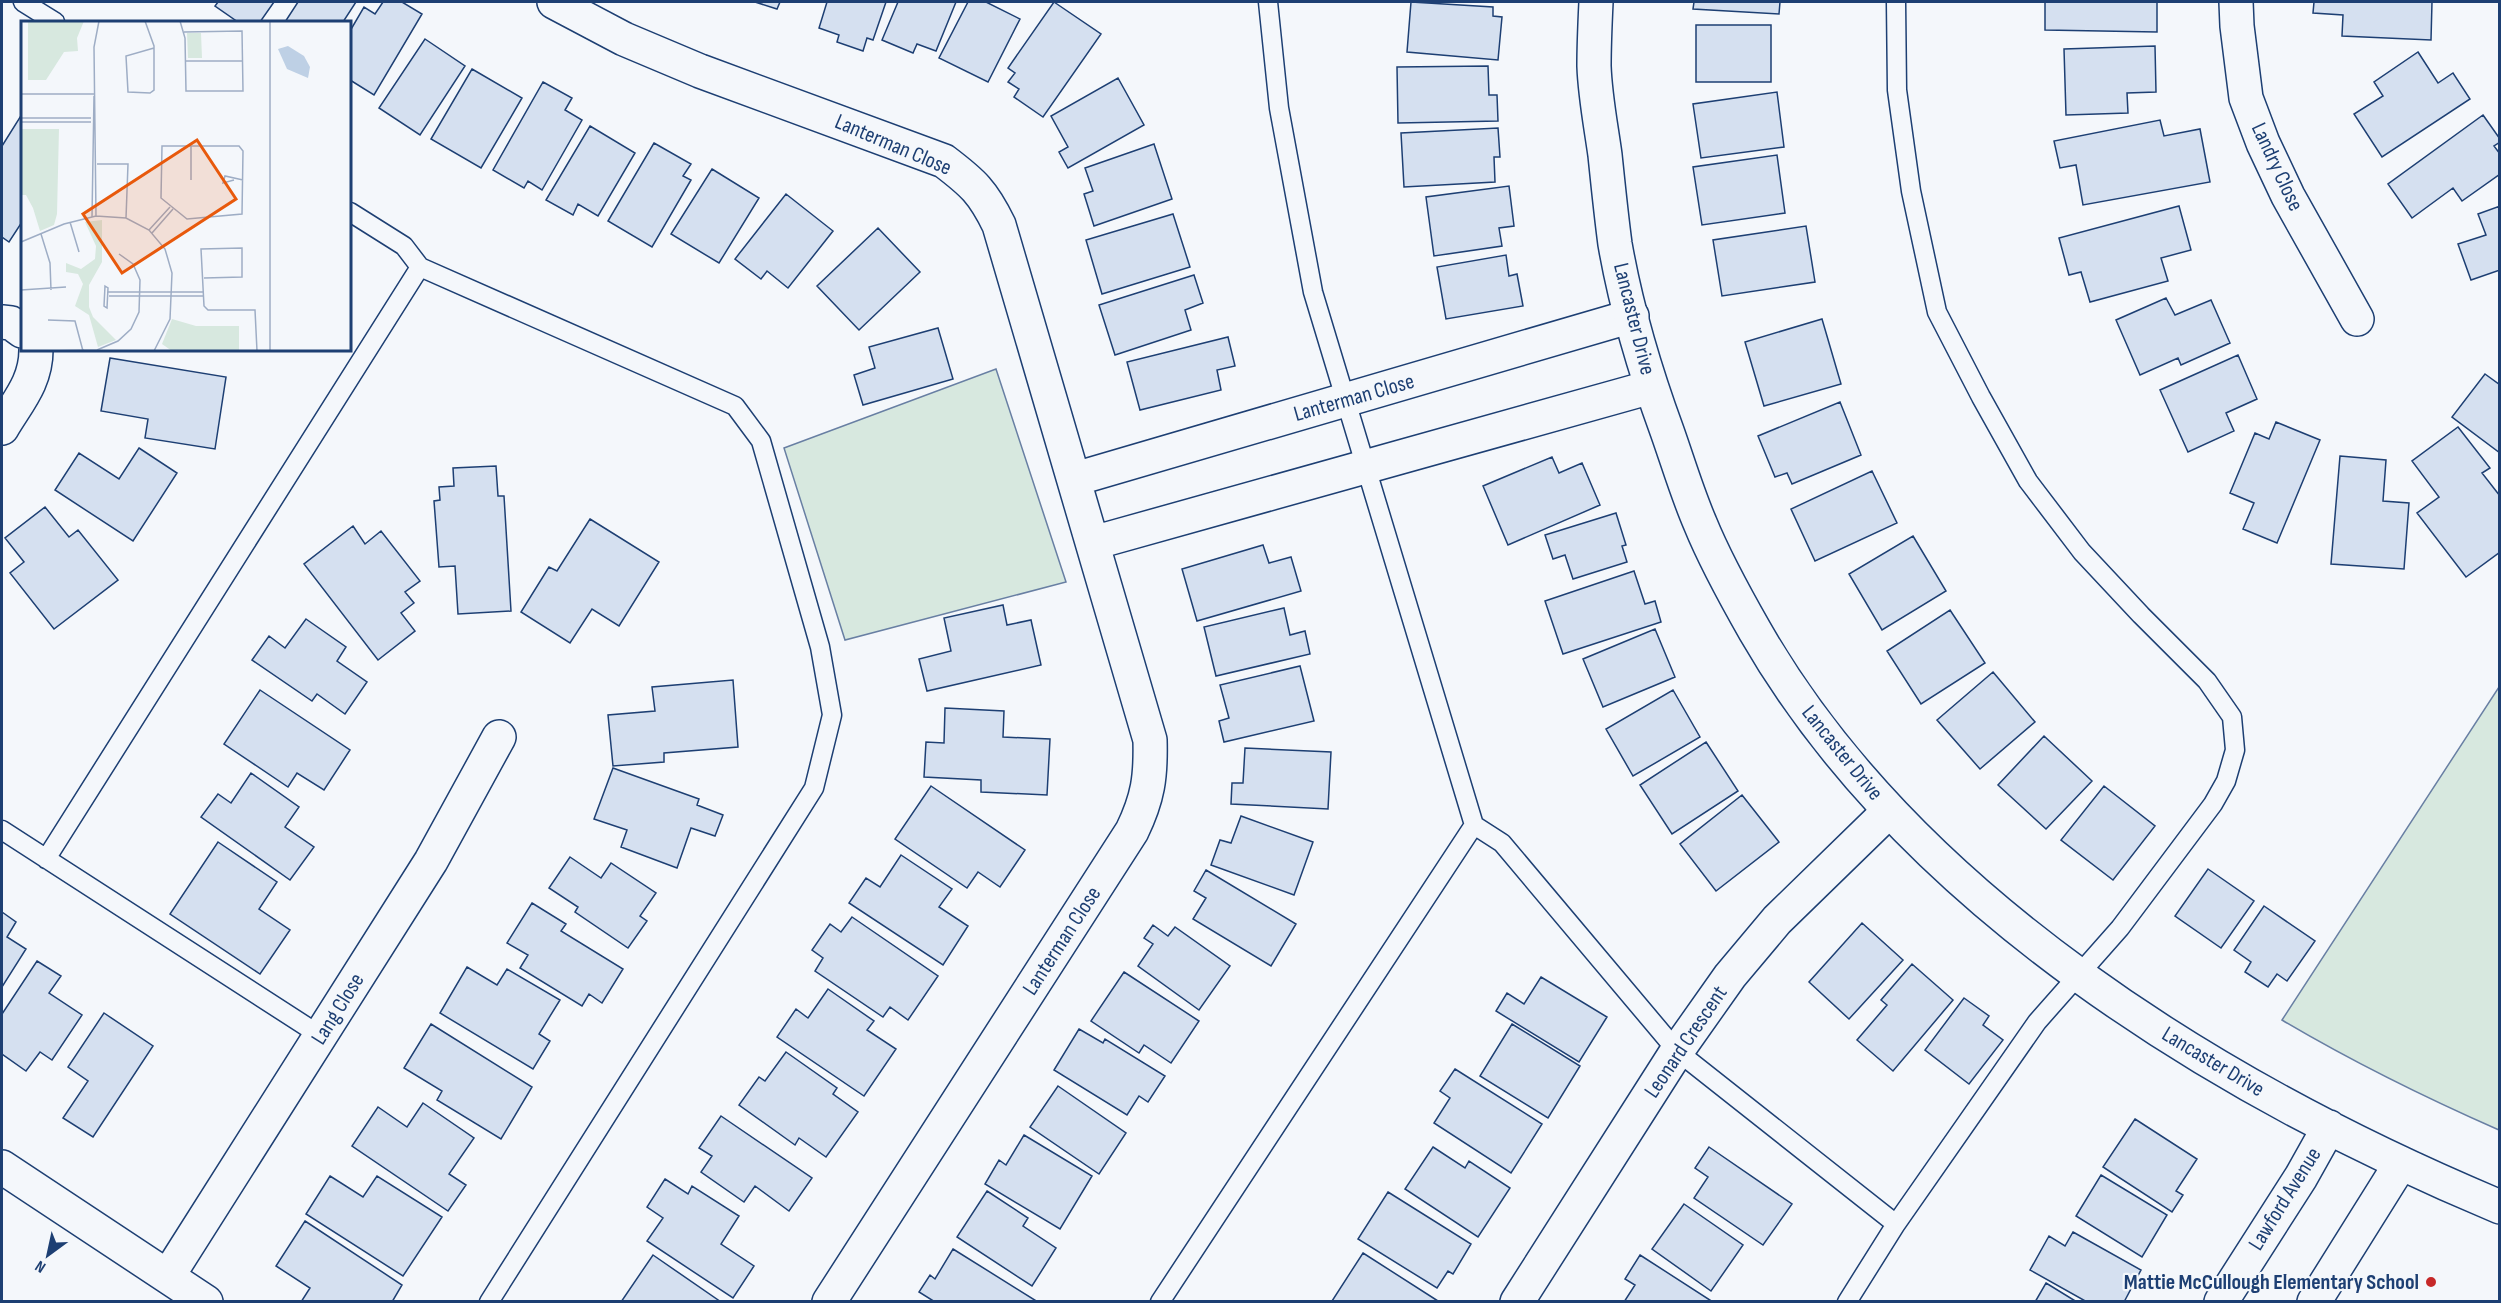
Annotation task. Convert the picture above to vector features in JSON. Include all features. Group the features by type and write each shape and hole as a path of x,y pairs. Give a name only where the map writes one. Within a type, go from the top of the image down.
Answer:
{"street":[{"name":"Lanterman Close","path":"554,2 624,39 667,58 944,161 966,177 986,198 999,225 1150,740 1151,768 1143,808 1116,858 829,1302"},
{"name":"Lancaster Drive","path":"1596,2 1594,69 1616,246 1651,387 1700,523 1756,633 1828,739 1889,811 1941,861 2077,975 2155,1028 2242,1081 2401,1163 2499,1207"},
{"name":"Landry Close","path":"2236,2 2246,98 2263,143 2288,196 2356,319"},
{"name":"Lanterman Close","path":"1075,480 1632,316"},
{"path":"2,322 10,323 21,330"},
{"path":"2,428 32,380 36,367 36,351"},
{"path":"1093,543 1651,387"},
{"name":"Lang Close","path":"168,1276 431,861 499,737"},
{"name":"Leonard Crescent","path":"1517,1302 1677,1051 1730,976 1777,920 1889,811"},
{"name":"Lawford Avenue","path":"2221,1302 2301,1177 2329,1127"},
{"path":"2314,1302 2372,1213 2401,1163"},
{"path":"2,1167 206,1302"}],"lane":[{"path":"23,2 53,21"},
{"path":"1268,2 1279,108 1313,292 1474,825 1502,843 1677,1051 1896,1224"},
{"path":"1847,1302 1896,1224 2037,1022 2120,928 2213,804 2226,781 2235,750 2232,717 2207,681 2082,552 2028,481 1937,312 1911,191 1898,90 1896,2"},
{"path":"351,213 404,246 420,267 735,406 760,441 820,647 832,715 814,788 489,1302"},
{"path":"46,859 420,267"},
{"path":"1160,1302 1474,825"},
{"path":"2,830 321,1036"}],"shaded area":[{"path":"996,369 1066,582 845,640 784,448"},
{"path":"2499,687 2499,1130 2389,1078 2282,1020"}],"building":[{"path":"218,2 274,2 261,21 237,21 215,6"},
{"path":"298,2 356,2 344,21 286,21"},
{"path":"383,2 402,2 422,14 374,95 351,81 351,29 364,7 375,14"},
{"path":"755,2 780,2 777,9"},
{"path":"827,2 886,2 873,40 867,38 863,51 837,42 839,35 819,28"},
{"path":"898,2 956,2 936,51 917,44 913,53 882,40"},
{"path":"968,2 986,2 1020,19 988,82 939,58"},
{"path":"1054,2 1101,34 1043,117 1014,97 1019,89 1008,82 1015,73 1008,68"},
{"path":"1411,2 1493,7 1493,16 1502,17 1498,60 1407,52"},
{"path":"1694,2 1780,2 1779,14 1693,9"},
{"path":"2045,2 2157,2 2157,32 2045,30"},
{"path":"2314,2 2432,2 2431,40 2342,36 2343,15 2313,13"},
{"path":"1696,25 1771,25 1771,82 1696,82"},
{"path":"425,39 465,66 420,135 379,108"},
{"path":"2155,46 2156,92 2127,93 2128,113 2066,115 2064,49"},
{"path":"2418,52 2438,83 2453,73 2470,99 2382,157 2354,114 2383,96 2374,82"},
{"path":"1488,66 1489,95 1497,95 1498,121 1398,123 1397,67"},
{"path":"472,69 522,98 481,168 431,139"},
{"path":"1118,78 1144,125 1068,168 1059,152 1068,147 1051,116"},
{"path":"543,82 572,98 565,110 582,120 542,190 528,181 524,188 493,170"},
{"path":"1777,92 1784,147 1701,158 1693,104"},
{"path":"2483,115 2500,139 2500,142 2494,146 2500,154 2500,174 2462,201 2453,188 2412,218 2388,184"},
{"path":"21,116 21,224 9,242 2,237 2,146"},
{"path":"2160,120 2164,136 2200,129 2210,182 2083,205 2076,165 2060,168 2054,141"},
{"path":"590,126 635,153 598,216 578,204 573,215 546,200"},
{"path":"1498,128 1500,157 1494,157 1495,182 1404,187 1401,133"},
{"path":"654,143 691,164 683,176 691,180 652,247 608,221"},
{"path":"1154,144 1172,199 1094,226 1084,194 1093,191 1085,168"},
{"path":"1777,155 1785,213 1702,225 1693,167"},
{"path":"712,169 759,198 719,263 671,234"},
{"path":"1509,186 1514,226 1499,228 1502,246 1434,256 1426,197"},
{"path":"786,194 833,231 788,288 767,271 761,279 735,259"},
{"path":"2179,206 2191,250 2161,258 2168,281 2090,302 2081,272 2069,275 2059,238"},
{"path":"2500,206 2500,270 2471,280 2458,244 2486,235 2478,214"},
{"path":"1173,214 1190,267 1102,294 1086,240"},
{"path":"1806,226 1815,282 1722,296 1713,240"},
{"path":"878,228 920,272 859,330 817,286"},
{"path":"1506,255 1509,276 1517,274 1523,306 1446,319 1437,267"},
{"path":"1194,275 1203,303 1185,310 1191,330 1115,355 1099,305"},
{"path":"2166,298 2175,315 2211,300 2230,343 2181,365 2178,358 2140,375 2116,320"},
{"path":"1822,319 1841,384 1764,406 1745,342"},
{"path":"938,328 953,379 863,405 854,375 875,368 869,347"},
{"path":"1228,337 1235,366 1217,370 1221,390 1140,410 1127,362"},
{"path":"2238,355 2257,399 2226,413 2234,431 2188,452 2160,390"},
{"path":"110,358 226,377 215,449 145,438 148,419 101,411"},
{"path":"2485,374 2500,385 2500,453 2452,417"},
{"path":"1840,402 1861,455 1792,484 1787,473 1775,477 1758,436"},
{"path":"2276,422 2320,440 2277,543 2243,529 2254,503 2230,493 2255,433 2269,439"},
{"path":"2458,427 2490,468 2482,473 2500,496 2500,552 2466,577 2417,513 2439,497 2412,461"},
{"path":"139,448 177,473 133,541 55,490 79,453 119,479"},
{"path":"2340,456 2386,460 2383,501 2409,503 2404,569 2331,564"},
{"path":"1552,457 1559,473 1582,463 1600,505 1508,545 1483,486"},
{"path":"496,466 498,496 504,496 511,611 458,614 455,566 439,567 434,501 440,500 439,487 454,486 453,468"},
{"path":"1872,471 1897,523 1815,561 1791,509"},
{"path":"45,507 69,537 78,530 118,580 54,629 10,573 24,562 5,538"},
{"path":"1616,513 1626,545 1622,546 1627,562 1573,579 1565,555 1553,559 1545,535"},
{"path":"590,519 659,562 619,626 592,609 570,643 521,612 549,567 557,571"},
{"path":"353,526 365,544 381,531 420,581 405,592 414,603 401,613 415,631 378,660 304,564"},
{"path":"1913,536 1946,591 1882,630 1849,574"},
{"path":"1263,545 1269,563 1291,557 1301,591 1197,621 1182,569"},
{"path":"1634,571 1645,604 1655,601 1661,622 1563,654 1545,601"},
{"path":"1003,605 1007,625 1031,620 1041,665 927,691 919,659 951,651 944,618"},
{"path":"1284,608 1290,635 1305,631 1310,654 1216,676 1204,627"},
{"path":"1950,610 1985,663 1921,704 1887,651"},
{"path":"306,619 346,647 337,661 367,682 345,714 317,694 312,701 252,660 269,636 285,648"},
{"path":"1655,629 1675,677 1603,707 1583,659"},
{"path":"1300,666 1314,721 1224,742 1219,721 1229,718 1220,685"},
{"path":"1993,672 2035,722 1980,769 1937,720"},
{"path":"733,680 738,747 664,753 664,762 613,766 608,715 655,711 652,687"},
{"path":"260,690 350,750 324,790 297,773 288,787 224,744"},
{"path":"1673,690 1700,737 1633,776 1606,729"},
{"path":"945,708 1004,711 1003,737 1050,739 1047,795 981,792 981,780 924,777 926,742 944,743"},
{"path":"2044,736 2092,781 2046,829 1998,785"},
{"path":"1706,742 1738,791 1672,834 1640,785"},
{"path":"1245,748 1331,752 1328,809 1231,804 1232,783 1243,783"},
{"path":"613,768 699,799 697,805 723,815 715,836 691,828 677,868 621,847 627,830 594,819"},
{"path":"251,773 299,807 285,827 314,847 290,880 201,817 218,794 231,803"},
{"path":"931,786 1025,850 1000,887 978,872 967,888 895,839"},
{"path":"2104,786 2155,826 2113,880 2061,840"},
{"path":"1742,795 1779,842 1716,891 1680,844"},
{"path":"1241,816 1313,842 1294,895 1211,865 1220,840 1231,843"},
{"path":"218,842 277,882 259,909 290,930 260,974 170,914"},
{"path":"901,855 952,889 939,907 968,926 943,965 849,903 866,878 880,887"},
{"path":"570,857 601,878 611,863 656,893 640,916 647,921 628,948 575,912 578,907 549,888"},
{"path":"2208,869 2254,901 2221,948 2175,916"},
{"path":"1206,870 1296,924 1271,966 1193,919 1206,898 1194,891"},
{"path":"532,903 566,924 561,931 623,969 602,1003 589,994 582,1006 520,968 528,955 507,943"},
{"path":"2264,906 2315,941 2287,981 2277,974 2268,987 2245,972 2251,962 2234,950"},
{"path":"2,912 16,922 7,937 26,949 2,987"},
{"path":"852,917 938,976 908,1020 890,1007 883,1017 815,971 823,958 812,950 830,924 841,932"},
{"path":"1862,923 1903,960 1849,1019 1809,982"},
{"path":"1153,925 1168,936 1175,927 1230,966 1199,1010 1138,966 1153,944 1144,938"},
{"path":"37,961 61,976 49,993 82,1015 52,1060 40,1052 26,1071 2,1054 2,1014"},
{"path":"1912,964 1953,1000 1893,1071 1857,1040 1887,1005 1881,1000"},
{"path":"467,967 497,985 507,969 560,1000 539,1034 550,1041 533,1069 440,1013"},
{"path":"1124,972 1199,1021 1171,1063 1144,1045 1139,1053 1091,1021"},
{"path":"1541,977 1607,1017 1579,1062 1496,1011 1507,993 1524,1004"},
{"path":"828,989 874,1021 867,1030 896,1049 864,1096 777,1037 796,1009 808,1018"},
{"path":"1964,998 1989,1016 1983,1025 2003,1040 1969,1084 1925,1050"},
{"path":"104,1013 153,1046 93,1137 63,1118 88,1081 68,1067"},
{"path":"431,1024 532,1087 501,1139 437,1100 442,1091 404,1068"},
{"path":"1512,1024 1580,1066 1548,1118 1480,1076"},
{"path":"1079,1029 1103,1043 1105,1039 1165,1076 1148,1102 1139,1096 1127,1115 1054,1070"},
{"path":"786,1052 837,1088 833,1094 858,1112 826,1157 799,1138 795,1145 739,1105 759,1077 765,1081"},
{"path":"1455,1069 1542,1124 1511,1173 1434,1123 1450,1098 1440,1091"},
{"path":"1058,1086 1126,1133 1099,1174 1030,1127"},
{"path":"423,1103 474,1138 449,1174 466,1185 448,1211 352,1146 378,1107 407,1127"},
{"path":"721,1116 812,1178 789,1211 755,1186 744,1202 701,1172 712,1156 699,1148"},
{"path":"2135,1119 2197,1159 2176,1191 2183,1195 2172,1212 2103,1167"},
{"path":"1024,1135 1092,1176 1060,1229 985,1184 999,1160 1006,1165"},
{"path":"1433,1147 1465,1168 1469,1161 1510,1188 1478,1237 1405,1189"},
{"path":"1709,1147 1792,1204 1763,1245 1694,1198 1708,1177 1695,1168"},
{"path":"2101,1175 2167,1215 2142,1257 2076,1216"},
{"path":"330,1176 363,1197 377,1176 442,1217 403,1276 306,1214"},
{"path":"665,1179 688,1194 692,1186 739,1216 721,1244 754,1266 733,1298 647,1241 663,1218 647,1207"},
{"path":"987,1191 1028,1218 1023,1226 1056,1248 1032,1286 957,1237"},
{"path":"1388,1192 1471,1244 1453,1274 1448,1271 1437,1288 1358,1239"},
{"path":"1684,1204 1743,1245 1711,1291 1652,1249"},
{"path":"305,1221 402,1285 392,1302 301,1302 310,1288 276,1266"},
{"path":"2073,1232 2141,1270 2124,1302 2087,1302 2030,1270 2049,1236 2065,1246"},
{"path":"953,1249 1038,1302 935,1302 919,1292 930,1275 935,1279"},
{"path":"1363,1253 1438,1301 1438,1302 1332,1301"},
{"path":"653,1255 721,1302 621,1302"},
{"path":"1640,1255 1713,1302 1624,1302 1635,1285 1625,1279"},
{"path":"2046,1283 2077,1302 2035,1302"}],"place":[{"name":"Mattie McCullough Elementary School","path":"2431,1282"}]}
